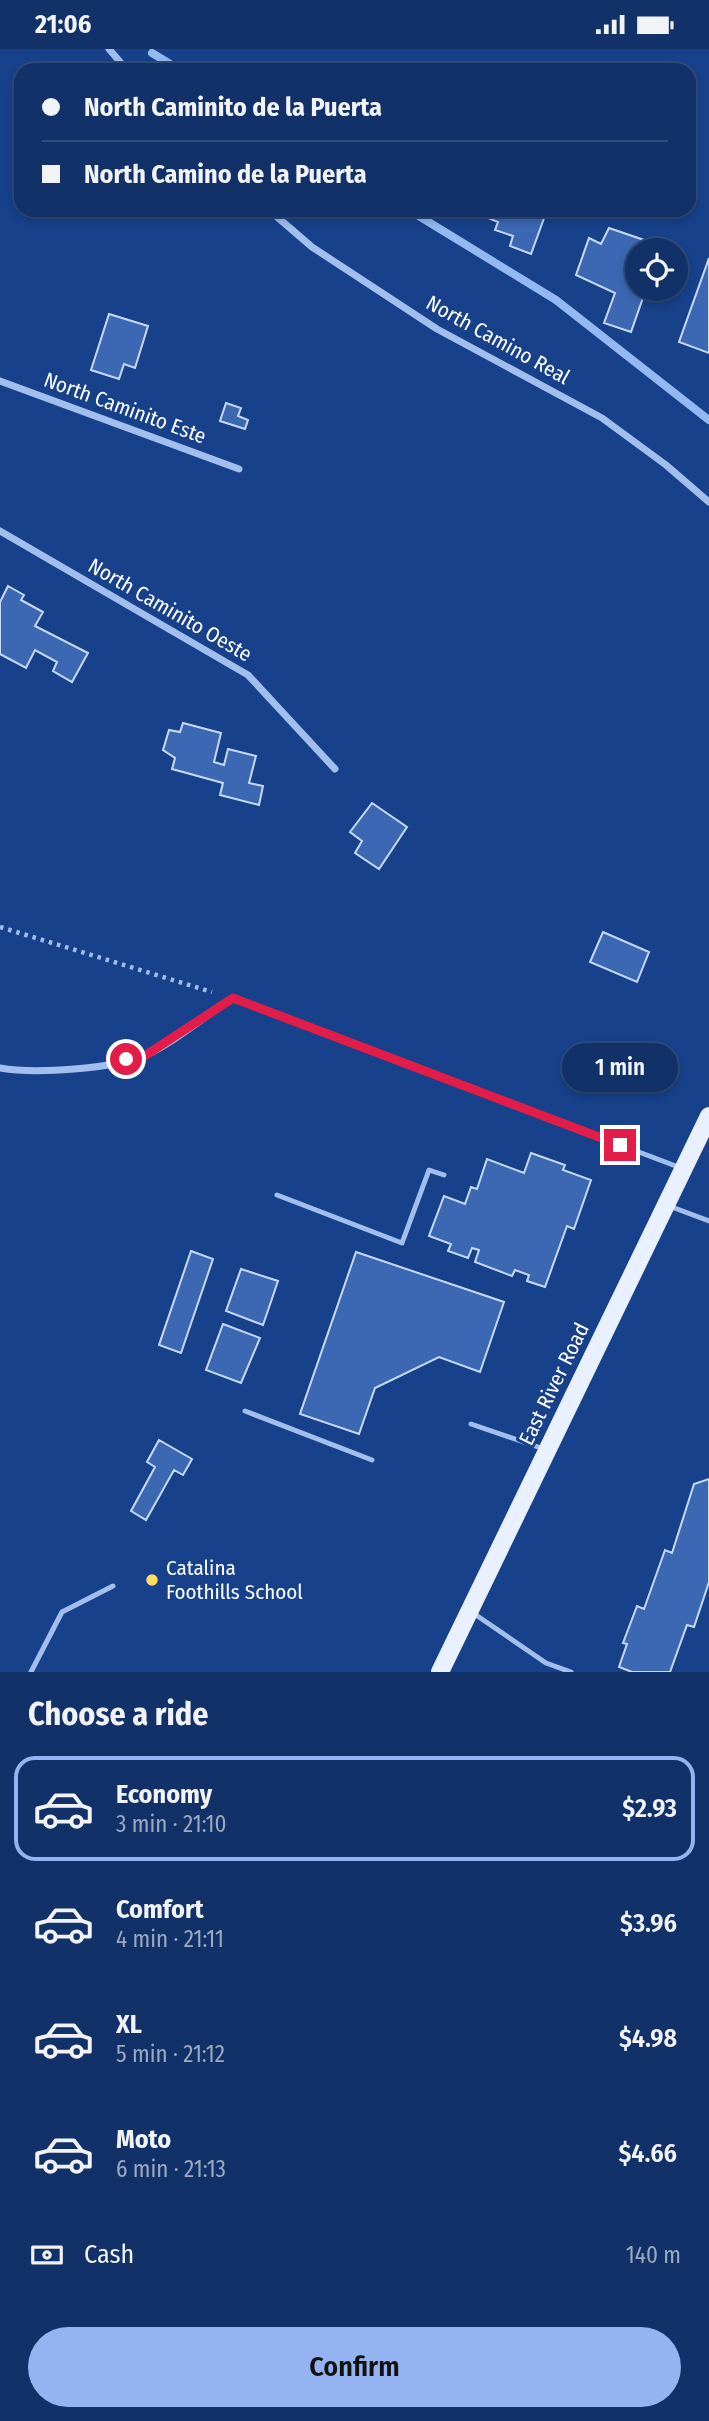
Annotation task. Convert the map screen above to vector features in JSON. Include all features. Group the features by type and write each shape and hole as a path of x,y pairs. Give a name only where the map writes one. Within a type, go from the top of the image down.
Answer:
{"main road":[{"name":"East River Road","path":"440,1672 709,1116"}],"street":[{"path":"109,49 121,63"},
{"name":"North Camino Real","path":"277,217 312,247 437,329 602,418 666,464 709,502"},
{"name":"North Caminito Este","path":"0,381 239,469"},
{"name":"North Caminito Oeste","path":"0,531 247,675 335,769"},
{"path":"0,1068 18,1071 86,1067 146,1055 233,998"}],"lane":[{"path":"233,998 684,1169"},
{"path":"277,1195 402,1243 429,1170 444,1175"},
{"path":"666,1204 709,1221"},
{"path":"245,1411 372,1460"},
{"path":"471,1424 547,1450"},
{"path":"31,1672 62,1612 113,1586"},
{"path":"470,1611 546,1663 571,1672"}],"path":[{"path":"0,927 233,998"}],"building":[{"path":"486,217 544,217 531,254 510,246 513,236 495,230 498,222"},
{"path":"609,228 638,238 625,238 625,301 642,301 631,332 604,323 615,293 576,275 589,238 601,244"},
{"path":"709,258 709,353 679,342"},
{"path":"109,314 148,326 135,368 124,364 119,379 91,370"},
{"path":"226,403 241,408 238,416 248,420 245,429 220,421"},
{"path":"8,586 24,595 21,600 43,612 35,626 88,653 72,682 53,671 57,662 35,650 26,668 0,654 0,602"},
{"path":"183,723 221,733 214,762 224,765 228,749 256,756 249,783 263,786 259,805 220,795 223,783 172,769 175,758 163,750 169,730 180,732"},
{"path":"372,803 407,827 379,869 355,853 362,841 350,832"},
{"path":"603,932 649,952 637,982 590,962"},
{"path":"531,1153 565,1165 563,1170 591,1180 574,1229 567,1226 545,1287 527,1281 529,1275 515,1270 512,1276 475,1262 479,1250 472,1248 468,1258 448,1251 451,1244 429,1236 444,1196 465,1204 471,1187 477,1189 487,1159 524,1173"},
{"path":"191,1251 213,1259 181,1353 159,1345"},
{"path":"356,1252 504,1302 480,1372 439,1357 375,1388 359,1434 300,1414"},
{"path":"241,1269 278,1281 263,1325 226,1311"},
{"path":"223,1324 260,1338 241,1383 206,1370"},
{"path":"159,1440 192,1459 183,1475 174,1470 146,1520 131,1511 155,1467 147,1462"},
{"path":"709,1479 709,1582 694,1627 687,1625 670,1672 632,1672 619,1667 627,1644 623,1643 637,1606 644,1609 665,1550 672,1553 694,1484"}],"waterway":[{"path":"152,53 168,63"},
{"path":"420,217 556,300 709,420"}],"place":[{"name":"Catalina Foothills School","path":"152,1580"}],"route":[{"path":"126,1059 146,1055 233,998 620,1145"}]}
